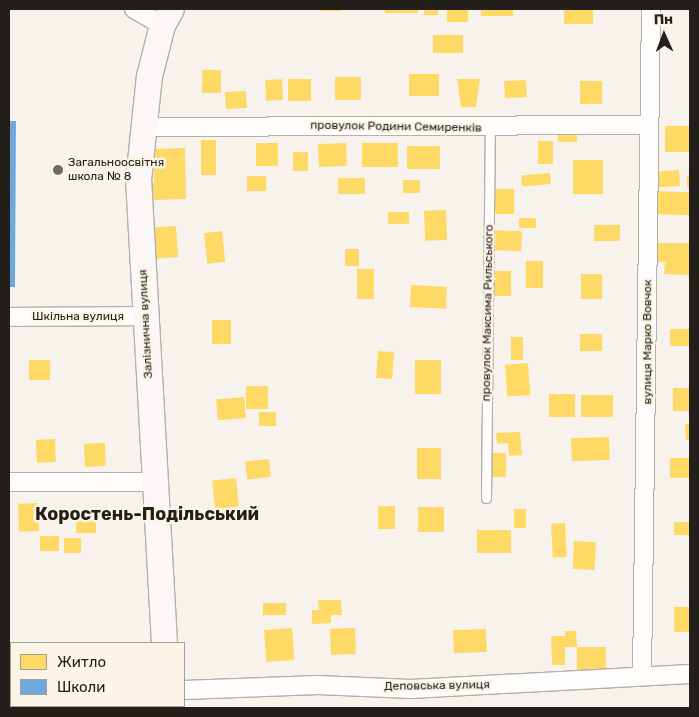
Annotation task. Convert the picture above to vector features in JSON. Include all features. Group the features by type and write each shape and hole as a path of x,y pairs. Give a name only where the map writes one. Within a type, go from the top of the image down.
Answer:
{"street":[{"path":"134,9 167,17"},
{"name":"вулиця Марко Вовчок","path":"642,676 651,9"},
{"name":"Залізнична вулиця","path":"164,642 153,482 147,316 138,180 149,76 167,17"},
{"name":"провулок Родини Семиренків","path":"144,127 490,129 649,125"},
{"name":"Шкільна вулиця","path":"9,317 147,316"},
{"path":"9,482 153,482"},
{"name":"Деповська вулиця","path":"185,690 318,685 421,688 690,674"}],"lane":[{"name":"провулок Максима Рильського","path":"486,498 490,129"}],"building: Житло":[{"path":"319,9 341,9 341,11 319,11"},
{"path":"385,9 418,9 418,13 385,13"},
{"path":"424,9 438,9 438,15 424,15"},
{"path":"447,9 468,9 468,22 447,22"},
{"path":"481,9 513,9 513,16 481,16"},
{"path":"564,9 593,9 593,24 564,24"},
{"path":"433,35 463,35 463,53 433,53"},
{"path":"202,70 221,70 221,93 202,93"},
{"path":"409,74 439,74 439,96 409,96"},
{"path":"335,77 361,77 361,100 335,100"},
{"path":"282,79 283,100 266,101 265,80"},
{"path":"288,79 311,79 311,101 288,101"},
{"path":"457,79 480,79 476,107 461,107"},
{"path":"526,80 527,97 505,98 504,81"},
{"path":"580,81 602,81 602,104 580,104"},
{"path":"246,91 247,108 226,109 225,92"},
{"path":"665,126 689,126 689,152 665,152"},
{"path":"558,130 577,130 577,142 558,142"},
{"path":"201,140 216,140 216,175 201,175"},
{"path":"538,141 553,141 553,164 538,164"},
{"path":"256,143 278,143 278,166 256,166"},
{"path":"346,143 347,166 319,167 318,144"},
{"path":"362,143 398,143 398,167 362,167"},
{"path":"407,146 440,146 440,169 407,169"},
{"path":"185,148 186,199 154,200 148,184 154,182 153,149"},
{"path":"293,152 308,152 308,171 293,171"},
{"path":"573,160 603,160 603,194 573,194"},
{"path":"679,170 680,186 653,188 652,172"},
{"path":"550,173 551,184 522,186 521,176"},
{"path":"687,175 690,175 690,187 687,187"},
{"path":"247,176 266,176 266,191 247,191"},
{"path":"338,178 365,178 365,194 338,194"},
{"path":"403,180 420,180 420,193 403,193"},
{"path":"489,189 514,189 514,214 489,214"},
{"path":"654,191 690,192 689,215 653,214"},
{"path":"446,210 447,240 425,241 424,211"},
{"path":"388,212 409,212 409,224 388,224"},
{"path":"519,218 536,218 536,228 519,228"},
{"path":"594,225 620,225 620,241 594,241"},
{"path":"176,226 178,257 153,259 151,228"},
{"path":"489,230 522,231 521,251 488,250"},
{"path":"222,231 225,262 207,264 204,233"},
{"path":"654,243 690,243 690,275 664,274 665,262 653,262"},
{"path":"345,249 359,249 359,266 345,266"},
{"path":"526,261 543,261 543,288 526,288"},
{"path":"357,269 374,269 374,299 357,299"},
{"path":"489,271 511,271 511,296 489,296"},
{"path":"581,274 602,274 602,299 581,299"},
{"path":"411,285 447,287 446,309 410,307"},
{"path":"212,320 231,320 231,344 212,344"},
{"path":"670,329 690,329 690,346 670,346"},
{"path":"580,334 602,334 602,351 580,351"},
{"path":"511,337 523,337 523,360 511,360"},
{"path":"378,351 394,352 392,379 376,378"},
{"path":"29,360 50,360 50,380 29,380"},
{"path":"415,360 441,360 441,394 415,394"},
{"path":"528,363 530,395 507,397 505,365"},
{"path":"246,386 268,386 268,409 246,409"},
{"path":"673,388 690,388 690,411 673,411"},
{"path":"549,394 575,394 575,417 549,417"},
{"path":"581,395 613,395 613,417 581,417"},
{"path":"244,397 246,418 218,420 216,399"},
{"path":"259,412 276,412 276,426 259,426"},
{"path":"685,424 690,424 690,440 686,440"},
{"path":"520,432 522,455 509,456 508,443 497,444 496,433"},
{"path":"609,437 610,460 572,461 571,438"},
{"path":"55,439 56,462 37,463 36,440"},
{"path":"105,443 106,466 85,467 84,444"},
{"path":"417,448 441,448 441,479 417,479"},
{"path":"481,453 506,453 506,477 481,477"},
{"path":"670,458 690,458 690,478 670,478"},
{"path":"269,459 271,477 247,479 245,462"},
{"path":"236,478 239,507 215,509 212,481"},
{"path":"38,503 39,531 19,532 18,504"},
{"path":"378,506 395,506 395,529 378,529"},
{"path":"418,507 444,507 444,532 418,532"},
{"path":"514,509 526,509 526,528 514,528"},
{"path":"76,510 96,510 96,533 76,533"},
{"path":"674,522 690,522 690,535 674,535"},
{"path":"565,523 567,557 553,558 551,524"},
{"path":"477,530 511,530 511,553 477,553"},
{"path":"40,536 59,536 59,551 40,551"},
{"path":"64,538 81,538 81,553 64,553"},
{"path":"574,541 596,542 595,570 573,569"},
{"path":"318,600 341,600 342,615 331,615 331,623 312,624 312,610 319,610"},
{"path":"263,603 286,603 286,615 263,615"},
{"path":"674,607 690,607 690,632 674,632"},
{"path":"292,628 294,660 266,662 264,630"},
{"path":"355,628 356,654 331,655 330,629"},
{"path":"486,629 487,652 454,653 453,630"},
{"path":"565,631 576,631 577,647 565,647 565,665 552,665 551,636 565,636"},
{"path":"577,647 606,647 606,672 577,672"},
{"path":"9,656 10,656 10,683"}],"building: Школи":[{"path":"9,121 16,121 15,287 9,287"}],"place":[{"name":"Загальноосвітня школа № 8","path":"58,170"}],"district":[{"name":"Коростень-Подільський","path":"147,514"}]}
